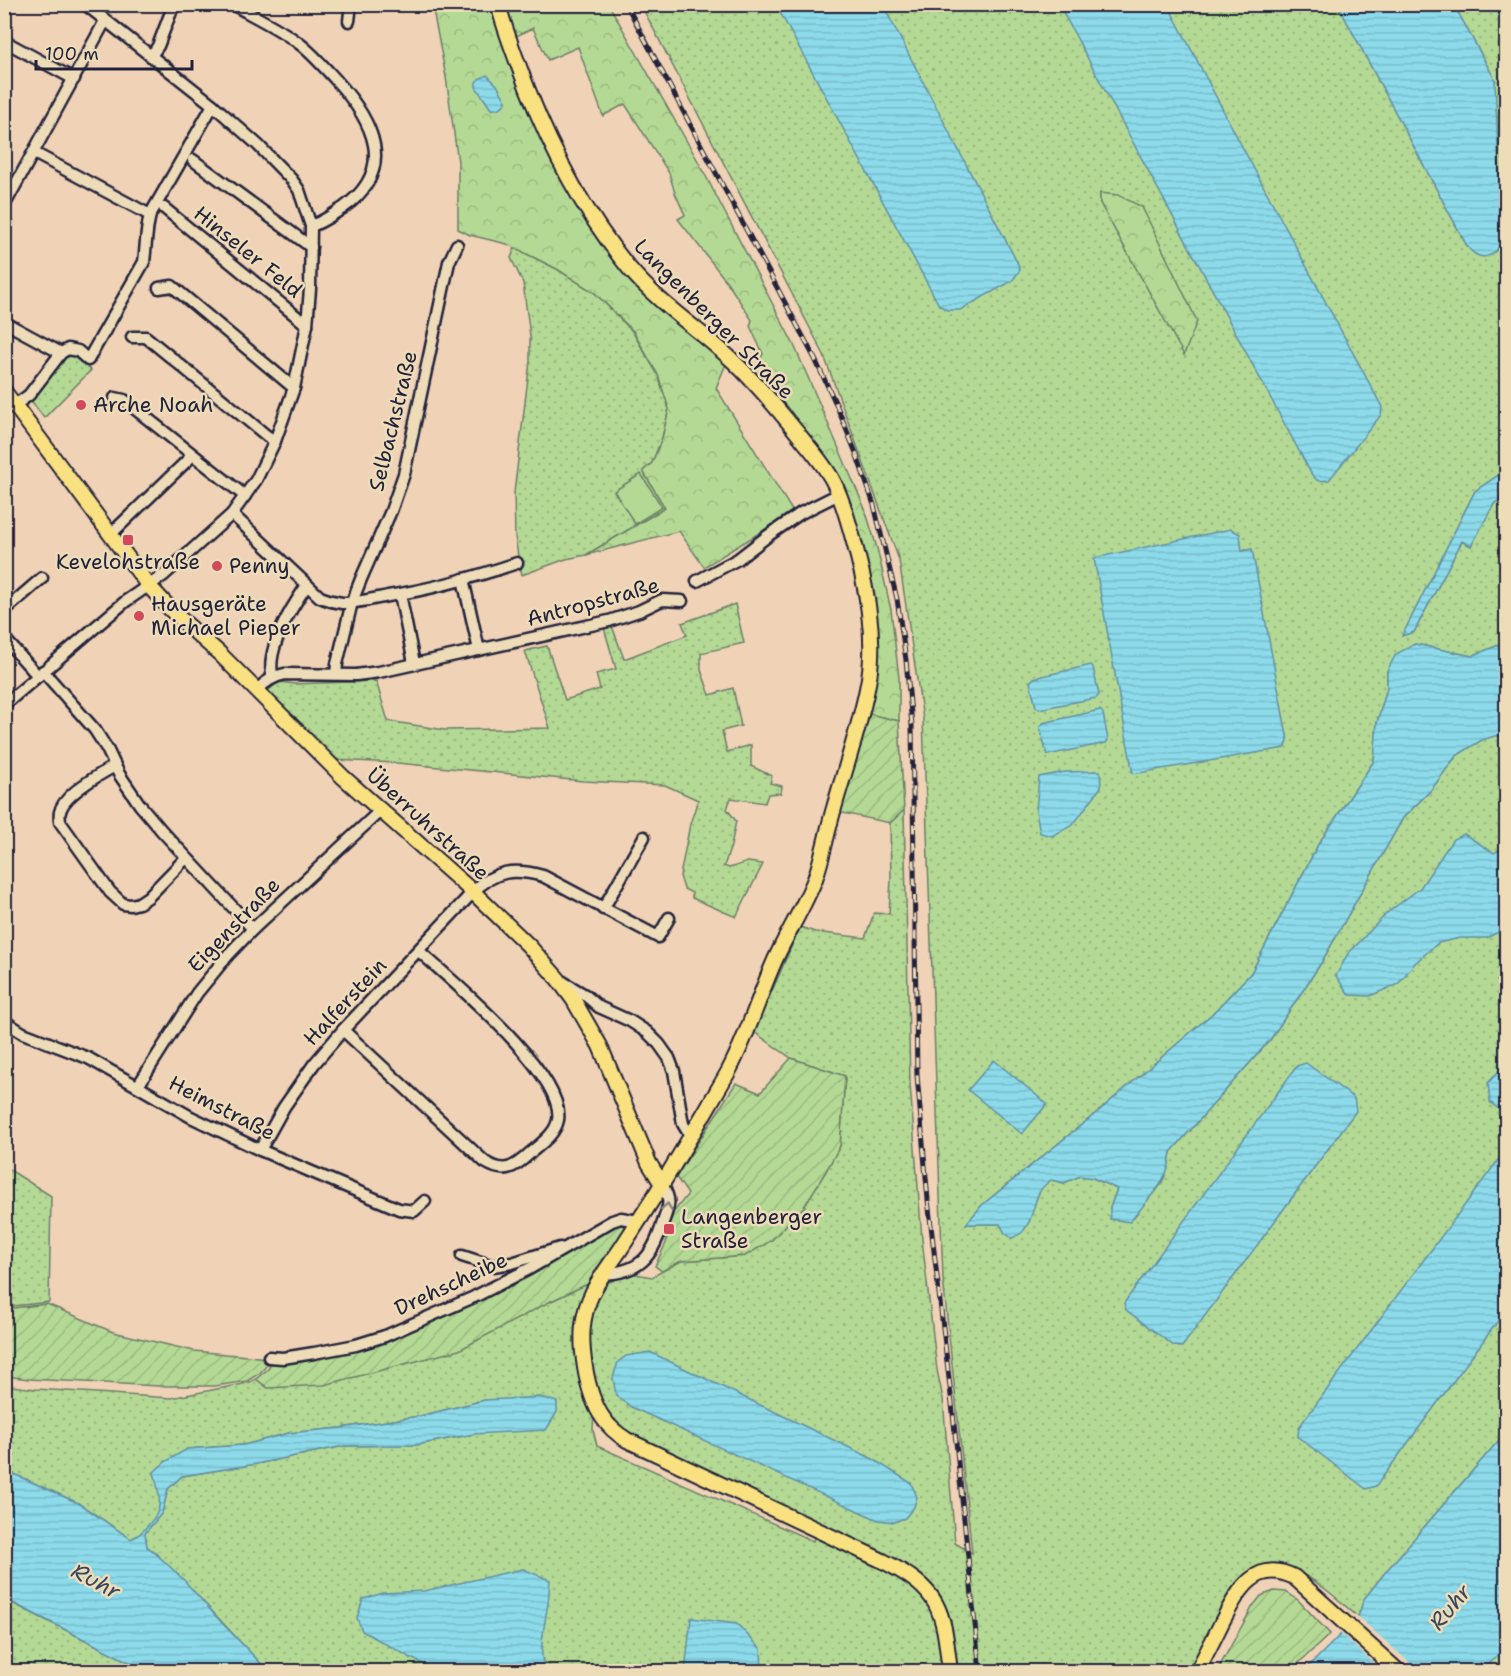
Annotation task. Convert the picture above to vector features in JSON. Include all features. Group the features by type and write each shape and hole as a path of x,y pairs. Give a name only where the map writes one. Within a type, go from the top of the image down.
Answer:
{"main road":[{"name":"Langenberger Straße","path":"498,4 508,39 556,156 596,223 644,285 730,358 759,388 826,469 839,494 856,548 867,601 871,642 868,688 816,875 773,963 741,1047 730,1068 691,1137 590,1296 583,1329 588,1379 595,1403 603,1419 618,1434 906,1574 928,1593 941,1613 946,1629 950,1671"},
{"name":"Überruhrstraße","path":"4,391 148,585 175,614 220,654 311,746 473,892 528,945 558,979 573,999 600,1046 649,1163 662,1184"},
{"path":"1197,1671 1236,1595 1248,1581 1266,1573 1281,1573 1294,1577 1399,1671"}],"street":[{"name":"Hinseler Feld","path":"85,4 213,105 258,145 299,190 311,226 310,289 306,325 294,388 275,441 256,480 232,514 164,575 148,585"},
{"path":"151,56 158,46 174,4"},
{"path":"232,4 300,44 318,60 354,103 374,141 375,162 368,184 349,203 323,222 311,226"},
{"path":"350,21 351,4"},
{"path":"4,206 105,21"},
{"path":"4,41 74,79"},
{"path":"15,405 29,395 61,353 68,349 78,351 88,360 144,262 146,231 150,215 213,105"},
{"path":"34,153 150,215"},
{"name":"Hinseler Feld","path":"193,160 311,247"},
{"name":"Hinseler Feld","path":"164,208 306,325"},
{"path":"4,220 6,224 4,227"},
{"name":"Selbachstraße","path":"336,674 352,602 391,511 404,474 449,262 457,245"},
{"path":"159,288 172,286 294,388"},
{"path":"4,322 61,353"},
{"path":"132,337 146,337 275,441"},
{"path":"115,398 124,400 245,496"},
{"path":"111,534 193,455"},
{"path":"697,581 738,559 801,513 839,494"},
{"path":"232,514 310,588 327,600 344,603 400,594 463,579 517,562"},
{"path":"4,611 42,578"},
{"path":"463,579 478,650"},
{"path":"4,705 134,593 148,585"},
{"path":"273,678 270,670 272,660 285,620 310,588"},
{"path":"400,594 414,663"},
{"name":"Antropstraße","path":"257,690 265,682 285,674 356,675 373,673 609,621 662,600 682,601"},
{"path":"4,638 95,730 140,804 186,858 253,929"},
{"path":"115,766 93,778 70,797 59,813 60,822 110,892 123,904 131,906 139,903 148,897 186,858"},
{"name":"Eigenstraße","path":"138,1086 197,993 228,955 381,810"},
{"path":"603,909 644,837"},
{"name":"Halferstein","path":"260,1150 298,1084 343,1030 473,892 496,875 515,871 543,876 658,937 669,918"},
{"path":"343,1030 493,1167 504,1169 512,1167 547,1138 554,1130 558,1120 558,1108 546,1081 511,1037 419,951"},
{"path":"558,979 585,995 599,1007 630,1020 647,1032 669,1058 674,1071 683,1124 691,1137"},
{"name":"Heimstraße","path":"4,1021 23,1032 88,1058 191,1117 260,1150 399,1209 414,1211 425,1202"},
{"path":"603,1274 620,1273 638,1265 649,1256 656,1244 668,1204 668,1196 662,1184"},
{"name":"Drehscheibe","path":"269,1357 283,1359 356,1345 385,1336 474,1297 529,1269 612,1221 621,1218 638,1221"},
{"path":"462,1256 493,1266 513,1263 569,1246"}],"green space":[{"path":"432,5 497,5 520,73 618,256 728,359 716,388 793,512 704,567 679,531 586,555 665,508 643,471 652,463 662,438 669,409 658,375 633,331 595,293 557,269 507,244 470,235 458,229 458,162 446,77"},
{"path":"500,5 609,5 698,161 794,345 865,509 877,548 891,610 899,678 899,721 869,714 876,679 875,642 843,494 750,376 763,354 750,326 752,320 727,282 678,219 685,215 669,173 625,104 603,116 578,47 548,60 533,28 510,39"},
{"path":"641,5 1338,5 1467,246 1495,80 1454,5 1506,5 1506,470 1475,491 1403,635 1414,632 1462,541 1471,546 1494,504 1506,494 1506,642 1472,656 1415,644 1387,671 1387,688 1377,723 1374,761 1319,843 1251,973 1212,1014 1100,1110 982,1205 967,1224 1000,1224 1005,1233 1036,1200 1041,1187 1051,1180 1064,1183 1080,1176 1093,1178 1117,1189 1110,1208 1138,1201 1153,1194 1164,1178 1171,1152 1270,1040 1321,963 1403,818 1431,790 1456,756 1482,739 1498,735 1506,739 1506,1432 1364,1599 1358,1617 1332,1594 1302,1574 1286,1568 1270,1566 1254,1570 1235,1586 1191,1671 268,1671 182,1579 147,1547 145,1533 162,1513 168,1489 182,1476 344,1446 416,1445 474,1434 485,1400 420,1416 289,1433 244,1445 187,1449 160,1503 158,1516 140,1534 131,1539 78,1503 5,1470 4,1385 171,1398 248,1383 256,1379 268,1388 549,1302 596,1280 582,1313 594,1412 593,1430 597,1446 813,1541 819,1523 635,1441 606,1416 591,1376 587,1347 594,1302 605,1284 631,1273 652,1277 681,1261 745,1256 804,1207 840,1146 845,1076 791,1058 754,1032 800,927 815,932 865,938 874,913 889,914 890,823 904,810 910,1084 922,1239 937,1370 943,1399 955,1543 972,1553 943,1279 923,719 899,560 823,353","holes":["1100,193 1184,354 1100,203"]},
{"path":"1100,193 1118,195 1142,207 1197,321 1184,355 1100,203"},
{"path":"515,248 557,269 595,293 632,331 658,375 669,409 662,438 652,463 643,471 665,508 586,555 566,559 522,575 515,536 514,493 530,361 530,336 523,283 511,258"},
{"path":"69,354 91,370 44,418 30,399"},
{"path":"641,474 662,507 635,524 614,491"},
{"path":"735,604 744,643 701,653 701,670 710,695 733,688 741,726 722,731 727,752 751,745 751,766 772,776 770,783 782,786 781,793 768,794 765,803 731,798 727,809 736,821 724,866 729,868 748,862 763,864 736,917 692,898 692,893 684,889 680,876 690,824 698,800 665,785 583,781 397,763 333,760 267,692 282,682 295,684 376,681 388,721 445,730 550,728 525,651 547,646 565,700 600,689 596,674 616,669 604,628 612,626 624,659 687,635 682,623"},
{"path":"869,714 899,721 904,810 890,823 838,812"},
{"path":"791,1058 845,1076 840,1146 826,1171 804,1207 772,1240 745,1256 681,1261 662,1271 655,1266 666,1243 669,1218 688,1194 676,1177 736,1083 760,1093"},
{"path":"5,1167 51,1196 49,1302 5,1307"},
{"path":"613,1222 636,1222 596,1280 459,1350 324,1385 268,1388 256,1379 269,1368 271,1358 385,1336"},
{"path":"47,1304 113,1332 194,1351 268,1358 267,1365 260,1373 247,1381 215,1386 159,1386 5,1376 5,1309"},
{"path":"1274,1591 1286,1592 1298,1600 1330,1634 1290,1671 1217,1671 1253,1606 1261,1596"},
{"path":"4,1599 139,1667 142,1671 5,1671"},
{"path":"1506,1645 1506,1671 1483,1671"}],"water":[{"path":"776,5 883,5 1018,264 1020,270 1012,281 960,310 947,310 939,305"},
{"path":"1059,5 1168,5 1382,407 1381,415 1329,480 1318,481 1312,475"},
{"path":"1338,5 1454,5 1495,80 1502,241 1491,255 1481,257 1467,246"},
{"path":"487,75 497,85 506,101 498,108 491,109 476,87 476,82"},
{"path":"1506,470 1506,494 1494,504 1471,546 1462,541 1414,632 1402,636 1475,491"},
{"path":"1231,529 1240,534 1242,551 1252,549 1288,741 1285,748 1133,774 1094,558"},
{"path":"1506,642 1506,739 1498,735 1482,740 1456,756 1431,790 1403,818 1321,963 1270,1040 1171,1152 1168,1169 1160,1185 1130,1222 1110,1219 1110,1208 1117,1189 1093,1178 1080,1176 1064,1183 1051,1180 1044,1185 1037,1197 1028,1224 1022,1233 1012,1238 1005,1233 1000,1224 966,1224 982,1205 1100,1110 1212,1014 1251,973 1319,843 1374,761 1377,723 1387,688 1387,671 1396,654 1415,644 1472,656"},
{"path":"1091,665 1099,695 1096,698 1039,709 1036,707 1030,682 1034,678"},
{"path":"1100,710 1103,713 1108,740 1106,743 1048,755 1040,727 1043,723"},
{"path":"1100,771 1101,787 1073,825 1052,836 1040,833 1036,811 1039,777 1065,772"},
{"path":"1464,834 1494,853 1506,847 1506,928 1487,938 1460,938 1438,943 1415,963 1398,984 1370,996 1349,995 1336,976 1347,955 1387,913 1420,888 1453,839"},
{"path":"994,1060 1047,1104 1022,1134 968,1090"},
{"path":"1306,1063 1354,1098 1356,1111 1182,1347 1174,1346 1126,1310 1124,1303 1297,1066"},
{"path":"1506,1063 1506,1115 1490,1102 1488,1083"},
{"path":"1505,1151 1506,1310 1376,1486 1366,1489 1298,1437 1299,1427"},
{"path":"650,1352 873,1459 911,1483 917,1497 914,1507 905,1518 894,1522 878,1520 631,1407 616,1395 613,1378 618,1362 626,1356"},
{"name":"Ruhr","path":"540,1397 557,1402 557,1412 546,1430 474,1434 416,1445 344,1446 182,1476 168,1489 162,1513 145,1533 147,1547 183,1579 268,1671 142,1671 139,1667 5,1599 5,1470 78,1503 131,1539 144,1530 158,1511 160,1499 154,1472 165,1462 187,1449 244,1445 289,1433 420,1416 485,1400"},
{"name":"Ruhr","path":"1506,1432 1506,1646 1483,1671 1303,1672 1358,1617 1364,1599 1388,1569"},
{"path":"523,1569 550,1580 542,1648 545,1671 435,1671 362,1631 357,1618 363,1599 383,1593 424,1591"},
{"path":"691,1618 737,1624 761,1649 762,1671 685,1671"}],"pier":[{"path":"1355,1614 1419,1671 1382,1671 1339,1632"}],"railway":[{"path":"626,4 814,357 836,404 874,505 897,599 912,725 917,1075 928,1200 980,1672"}],"place":[{"name":"Arche Noah","path":"81,405"},
{"name":"Kevelohstraße","path":"128,540"},
{"name":"Penny","path":"217,566"},
{"name":"Hausgeräte Michael Pieper","path":"139,616"},
{"name":"Langenberger Straße","path":"669,1229"}]}
